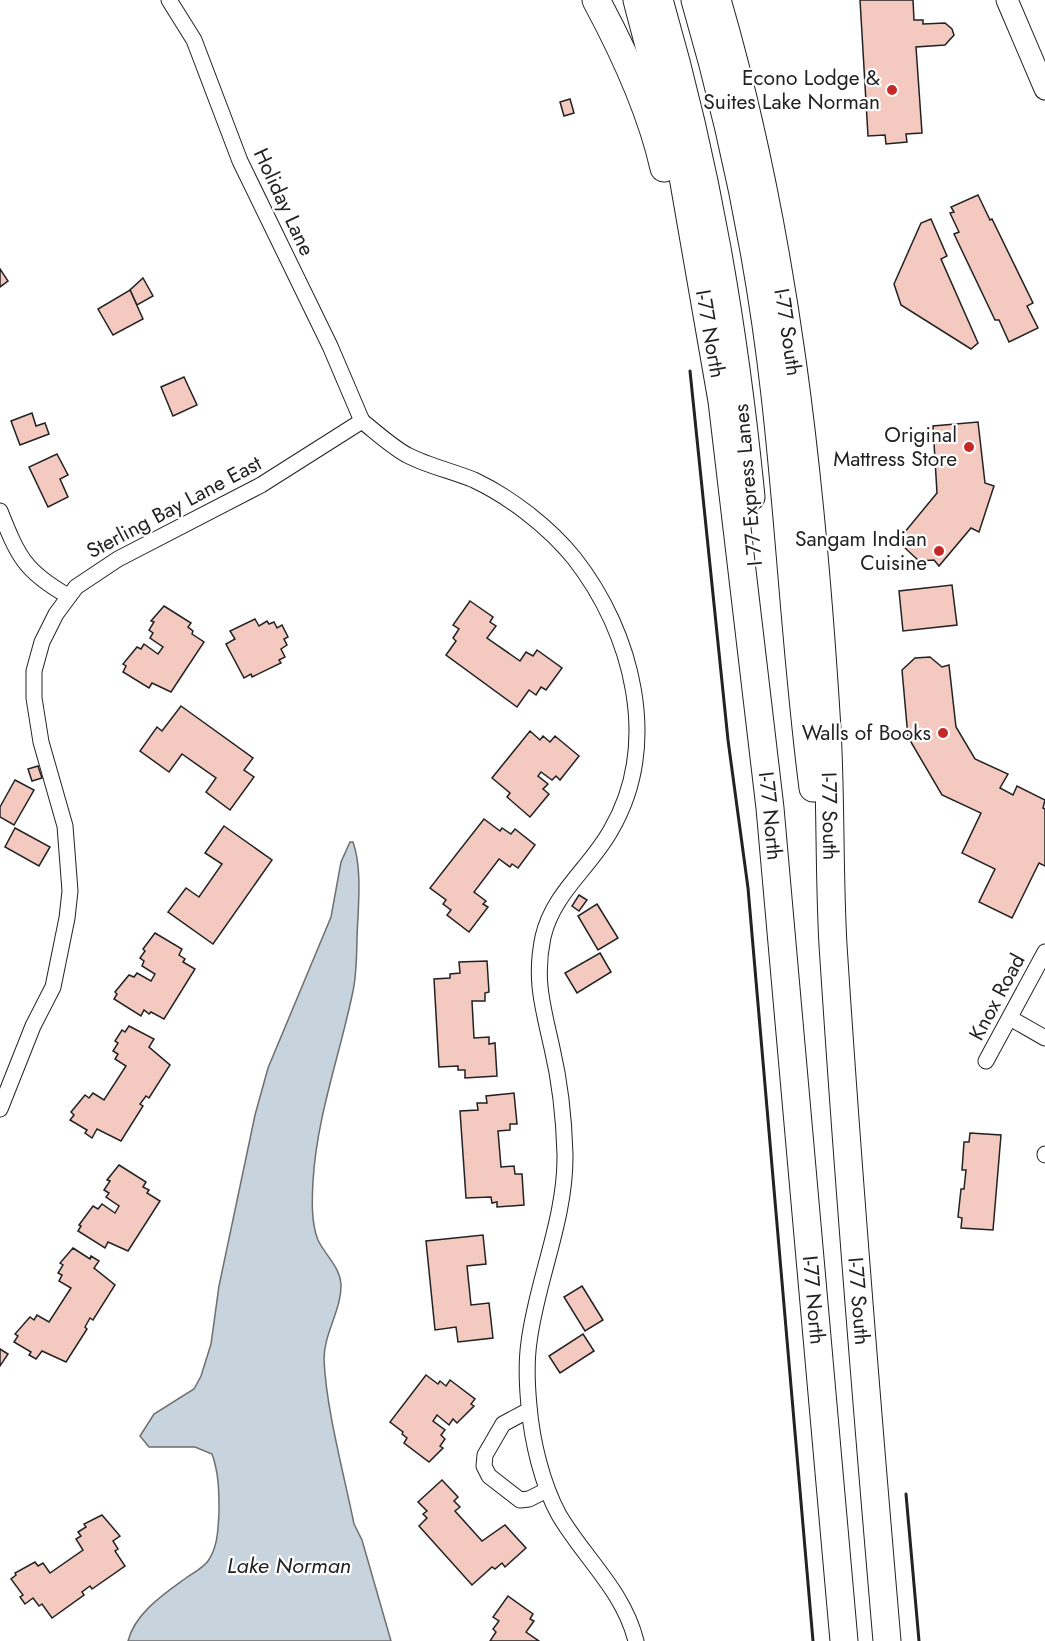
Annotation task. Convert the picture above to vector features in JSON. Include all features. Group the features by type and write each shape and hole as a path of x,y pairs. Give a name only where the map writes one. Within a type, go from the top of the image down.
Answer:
{"highway":[{"path":"596,0 625,59 660,149 674,207 701,272"},
{"name":"I-77 North","path":"637,0 677,149 701,272 722,401 762,726 793,1044 843,1641"},
{"name":"I 77 Express Lanes","path":"659,0 703,167 728,305 753,517 762,726"},
{"name":"I 77 Express Lanes","path":"695,0 737,159 759,276 783,464 806,732 833,940"},
{"name":"I-77 South","path":"717,0 757,154 787,322 808,512 827,730 833,940 857,1286 887,1641"},
{"path":"733,0 757,154"}],"street":[{"name":"Holiday Lane","path":"169,0 194,40 240,161 335,357 362,421"},
{"path":"1007,0 1045,89"},
{"name":"Sterling Bay Lane East","path":"0,1109 33,1026 53,987 70,891 65,826 39,733 34,689 34,671 42,642 68,596 90,577 122,556 261,485 362,421"},
{"path":"362,421 410,457 478,482 511,501 572,555 594,587 621,644 634,686 635,761 628,794 611,831 559,897 544,934 538,972 540,1003 559,1086 565,1156 558,1222 529,1341 529,1410 547,1490 560,1515 623,1604 636,1641"},
{"path":"0,511 25,564 43,582 68,596"},
{"name":"Knox Road","path":"986,1061 1045,952"},
{"path":"1010,1018 1045,1038"},
{"path":"529,1410 503,1424 485,1455 484,1466 489,1476 520,1500 547,1490"}],"water":[{"name":"Lake Norman","path":"350,842 353,842 356,851 359,880 356,973 319,1132 312,1211 318,1240 335,1267 341,1284 339,1303 327,1340 324,1359 332,1420 354,1524 362,1540 391,1641 128,1641 144,1613 160,1598 206,1564 216,1544 219,1490 212,1454 195,1447 149,1447 140,1436 154,1414 194,1389 201,1376 211,1344 219,1286 255,1115 268,1068 331,917 341,862"}],"building":[{"name":"Econo Lodge & Suites Lake Norman","path":"860,0 913,0 914,20 923,20 923,24 945,23 952,29 954,35 945,45 916,47 922,133 906,134 907,142 886,144 885,135 868,136"},
{"path":"570,99 574,113 564,116 560,102"},
{"path":"978,195 1033,303 1027,306 1038,328 1009,342 999,320 995,320 954,234 959,232 950,213 954,212 951,207"},
{"path":"931,219 947,256 941,259 978,343 971,349 901,305 894,284 921,223"},
{"path":"0,269 8,281 0,287"},
{"path":"143,278 153,296 137,305 130,290"},
{"path":"130,290 143,319 113,335 98,309"},
{"path":"184,377 197,405 173,416 161,387"},
{"path":"32,413 36,426 45,423 49,434 20,445 11,421"},
{"path":"978,422 985,483 994,486 979,532 971,528 939,566 934,560 919,561 905,548 904,533 937,493 933,426"},
{"path":"57,454 68,475 60,479 68,497 48,507 29,467"},
{"path":"952,585 957,625 903,631 899,591"},
{"path":"470,601 493,617 490,622 496,626 487,638 520,661 526,652 533,656 537,650 562,668 546,690 541,687 536,695 529,690 517,707 446,655 456,641 453,638 459,629 453,625"},
{"path":"164,606 191,623 188,627 193,631 192,634 204,642 171,692 152,683 149,688 123,672 126,666 123,664 137,647 141,649 144,644 158,654 163,647 150,638 153,633 149,630 154,622 151,621"},
{"path":"255,619 259,626 267,621 269,624 274,622 277,628 282,625 288,637 284,639 287,645 281,649 285,657 279,660 281,663 252,677 251,674 244,678 226,644 235,639 230,631"},
{"path":"930,657 942,667 949,665 956,727 975,759 1008,774 1000,788 1013,795 1017,786 1045,800 1043,808 1045,809 1045,866 1039,863 1012,918 979,902 995,869 962,853 981,813 942,795 908,737 902,670 915,658"},
{"path":"181,706 253,758 244,770 254,777 230,810 206,792 216,778 182,754 169,772 140,751 157,727 162,731"},
{"path":"530,731 540,740 543,736 550,742 555,736 579,756 560,780 556,776 552,780 541,772 538,776 548,784 543,789 549,794 530,817 507,797 510,793 492,778"},
{"path":"38,766 42,778 32,781 28,769"},
{"path":"15,780 34,790 14,825 0,817 0,807"},
{"path":"484,819 500,831 502,828 511,834 515,829 535,845 518,868 512,864 510,867 499,859 474,892 486,901 483,904 488,907 469,932 447,915 451,910 443,904 446,900 430,888"},
{"path":"224,826 272,860 213,944 168,912 186,888 199,897 222,864 205,853"},
{"path":"15,828 50,847 39,866 5,847"},
{"path":"579,895 587,900 579,911 572,906"},
{"path":"597,904 618,938 598,950 578,916"},
{"path":"155,933 182,949 179,955 185,959 183,962 195,969 164,1019 144,1010 141,1016 114,999 117,994 115,992 129,975 134,977 137,973 151,981 155,974 142,966 144,961 140,958 145,951 143,949"},
{"path":"600,953 611,972 577,993 565,973"},
{"path":"487,961 489,992 485,993 485,1001 472,1001 474,1038 489,1037 489,1044 495,1043 497,1076 465,1078 465,1070 458,1070 458,1066 439,1067 434,979 450,978 450,974 460,973 459,962"},
{"path":"129,1026 154,1039 149,1047 170,1065 149,1098 146,1096 140,1104 143,1106 121,1141 97,1129 92,1138 85,1133 87,1130 70,1120 74,1115 71,1112 85,1095 89,1098 93,1093 104,1100 126,1066 115,1059 118,1054 113,1051 118,1043 115,1041 122,1030 125,1032"},
{"path":"514,1093 517,1124 510,1124 510,1130 498,1131 501,1167 514,1166 515,1174 522,1174 524,1205 497,1207 497,1202 492,1203 491,1197 466,1198 460,1111 478,1110 477,1103 487,1103 486,1096"},
{"path":"970,1133 1001,1135 993,1230 961,1228 962,1218 958,1217 966,1170 962,1170 964,1142 969,1142"},
{"path":"119,1165 146,1182 143,1187 149,1190 147,1193 160,1201 128,1251 108,1242 105,1248 78,1231 81,1226 79,1225 93,1206 98,1209 102,1204 115,1213 119,1206 106,1197 109,1193 104,1190 110,1181 107,1180"},
{"path":"483,1235 486,1264 467,1266 471,1305 489,1303 493,1338 458,1342 456,1327 435,1330 426,1241"},
{"path":"73,1248 90,1259 91,1256 99,1261 94,1268 115,1285 93,1320 90,1318 85,1327 87,1329 66,1362 42,1351 36,1359 29,1355 31,1352 14,1342 18,1336 15,1334 30,1317 34,1320 37,1315 49,1322 71,1288 59,1281 62,1275 58,1273 63,1265 60,1263"},
{"path":"582,1286 603,1320 585,1331 564,1297"},
{"path":"583,1334 594,1351 560,1373 549,1356"},
{"path":"0,1349 8,1354 0,1366"},
{"path":"426,1375 438,1384 440,1381 446,1386 450,1380 475,1399 471,1404 474,1406 457,1423 453,1419 449,1425 437,1415 433,1421 445,1430 441,1435 445,1439 440,1446 443,1448 429,1462 404,1443 407,1438 402,1434 403,1432 390,1422"},
{"path":"442,1480 458,1497 454,1501 460,1507 455,1511 482,1541 505,1525 526,1548 505,1567 502,1563 495,1569 492,1567 472,1585 419,1526 427,1518 423,1514 427,1511 418,1502"},
{"path":"102,1515 120,1536 113,1541 118,1549 115,1551 125,1566 92,1589 90,1586 82,1592 84,1595 52,1618 42,1604 39,1606 33,1598 25,1604 20,1597 23,1595 11,1579 16,1575 15,1573 35,1562 38,1566 43,1563 50,1573 83,1550 76,1539 81,1536 78,1532 86,1527 84,1524"},
{"path":"508,1596 533,1614 530,1619 534,1621 526,1632 539,1641 490,1641 496,1632 493,1629 499,1621 493,1617"}],"wall":[{"path":"690,371 728,740 748,888 813,1641"},
{"path":"906,1494 919,1641"}],"place":[{"name":"Econo Lodge & Suites Lake Norman","path":"892,90"},
{"name":"Original Mattress Store","path":"969,447"},
{"name":"Sangam Indian Cuisine","path":"939,551"},
{"name":"Walls of Books","path":"943,733"}]}
